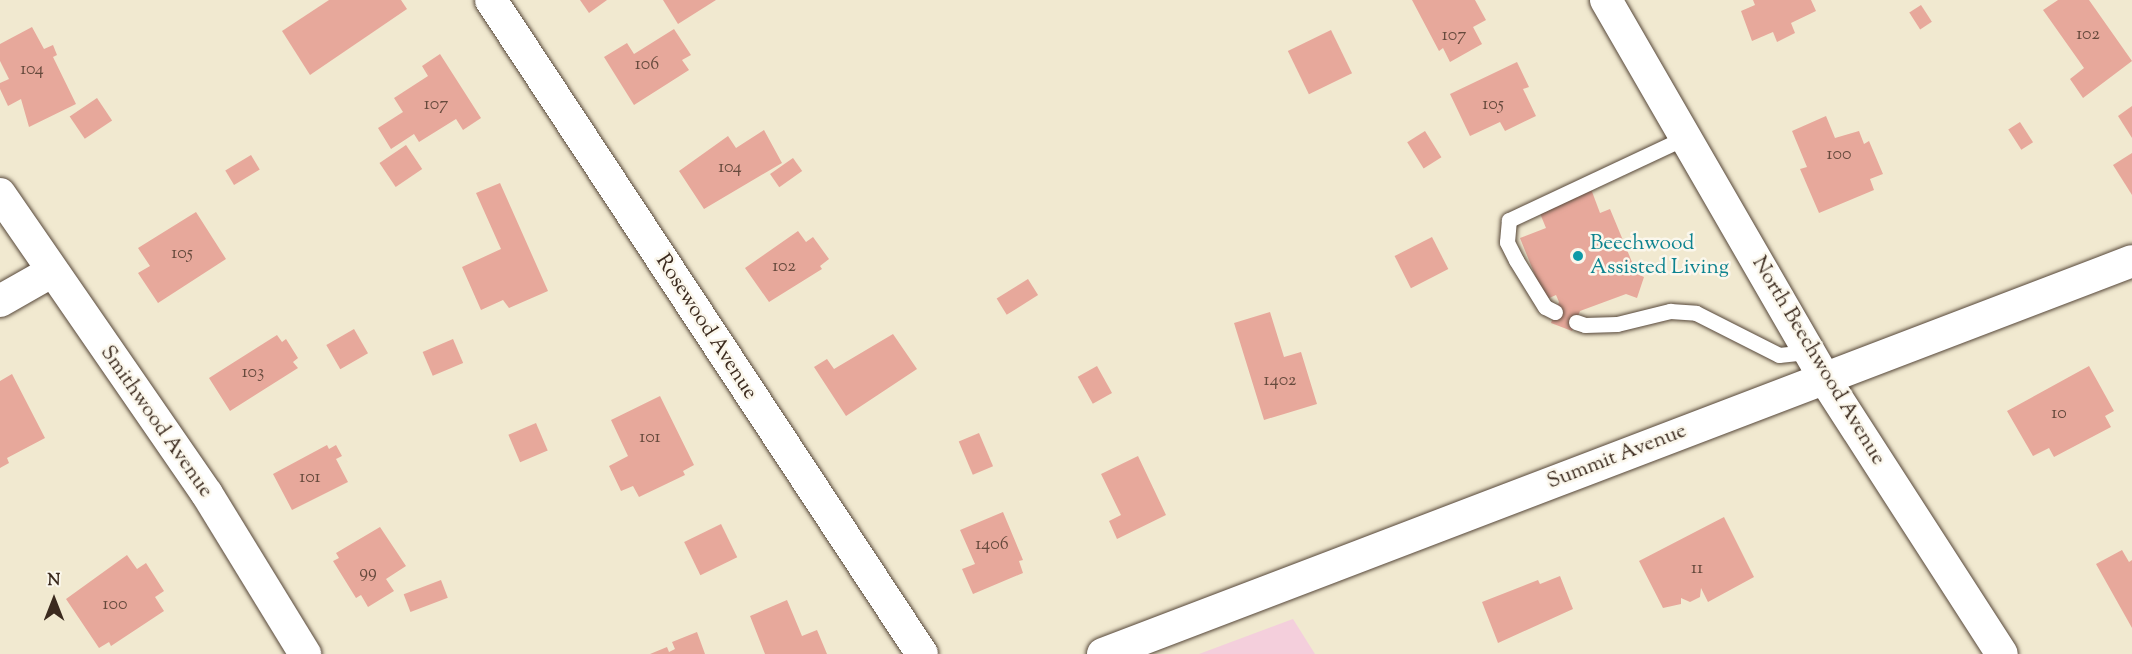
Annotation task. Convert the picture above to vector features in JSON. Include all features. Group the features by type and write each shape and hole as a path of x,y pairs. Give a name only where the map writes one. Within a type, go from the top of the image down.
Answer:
{"street":[{"name":"Rosewood Avenue","path":"491,0 922,654"},
{"name":"North Beechwood Avenue","path":"1606,0 1816,365 2002,654"},
{"name":"Smithwood Avenue","path":"0,194 51,272 207,494 305,654"},
{"name":"Summit Avenue","path":"1103,654 1816,365 2132,261"},
{"path":"0,301 51,272"}],"lane":[{"path":"1555,312 1545,307 1507,242 1509,220 1686,137"},
{"path":"1576,322 1585,326 1617,324 1670,311 1696,313 1779,355 1816,365"}],"shaded area":[{"path":"1293,619 1315,654 1199,654"}],"building":[{"path":"329,0 401,0 407,9 310,75 282,31"},
{"path":"580,0 607,0 589,13"},
{"path":"663,0 716,0 678,24"},
{"path":"1412,0 1475,0 1486,20 1473,27 1482,44 1450,62 1443,48 1439,51"},
{"path":"1753,0 1811,0 1816,11 1791,23 1795,33 1777,42 1773,32 1752,41 1741,11 1755,5"},
{"path":"2058,0 2089,0 2132,61 2083,98 2070,79 2084,68 2043,10"},
{"path":"1921,5 1932,22 1920,29 1909,13"},
{"path":"32,27 44,49 53,45 57,55 53,57 76,104 29,127 21,99 8,106 0,89 0,83 9,79 0,61 0,44"},
{"path":"674,29 691,55 682,60 689,70 634,105 604,57 627,43 634,54"},
{"path":"1331,30 1352,73 1309,94 1288,51"},
{"path":"440,54 481,118 463,130 456,119 419,142 414,134 391,149 378,128 403,112 394,98 428,76 422,66"},
{"path":"1517,62 1529,87 1523,89 1536,116 1505,131 1500,122 1470,136 1450,94"},
{"path":"97,98 112,120 85,139 70,116"},
{"path":"2132,106 2132,138 2118,116"},
{"path":"1826,116 1835,138 1859,131 1864,144 1869,141 1883,174 1870,179 1874,190 1819,213 1800,169 1807,167 1792,131"},
{"path":"2020,122 2033,142 2021,150 2008,130"},
{"path":"764,130 782,163 704,209 679,171 728,136 736,148"},
{"path":"1425,131 1441,157 1424,168 1407,142"},
{"path":"406,145 422,169 396,187 379,163"},
{"path":"2132,153 2132,195 2113,165"},
{"path":"251,155 260,170 234,185 225,170"},
{"path":"793,158 802,171 779,187 770,174"},
{"path":"500,183 548,291 509,308 503,300 481,310 462,267 501,249 476,193"},
{"name":"Beechwood Assisted Living","path":"1591,189 1600,213 1610,209 1637,274 1644,277 1637,298 1626,294 1580,311 1572,331 1551,323 1559,302 1556,295 1545,300 1520,238 1546,228 1539,211"},
{"path":"196,212 226,259 158,303 138,273 150,266 138,248"},
{"path":"798,231 806,242 813,237 829,259 820,266 822,269 769,302 745,268"},
{"path":"1432,237 1448,269 1411,288 1395,256"},
{"path":"1028,279 1038,295 1007,315 997,299"},
{"path":"1270,312 1284,357 1301,352 1317,404 1264,420 1234,323"},
{"path":"354,329 368,353 340,369 326,345"},
{"path":"893,334 917,369 846,416 814,367 827,359 834,369"},
{"path":"277,335 282,342 286,339 298,358 293,362 298,368 230,411 209,378"},
{"path":"453,339 463,363 433,376 423,352"},
{"path":"1097,366 1112,393 1093,404 1078,377"},
{"path":"2089,366 2114,411 2105,416 2111,427 2054,457 2049,448 2033,456 2007,411"},
{"path":"12,374 45,438 7,458 9,463 0,468 0,381"},
{"path":"660,396 694,465 683,471 685,475 639,497 633,486 621,491 609,466 628,456 611,420"},
{"path":"536,423 548,451 520,462 508,435"},
{"path":"979,433 993,466 973,475 959,442"},
{"path":"327,445 329,449 336,445 342,456 336,459 348,482 292,510 273,474"},
{"path":"1138,456 1166,515 1117,539 1109,521 1121,515 1101,474"},
{"path":"1003,512 1023,560 1019,561 1023,573 973,594 962,569 975,564 960,530"},
{"path":"1724,517 1754,577 1708,602 1701,588 1700,597 1690,602 1681,598 1681,604 1663,608 1639,561"},
{"path":"721,524 737,557 700,575 684,542"},
{"path":"380,527 406,566 386,579 394,591 368,607 361,595 356,598 333,561 339,558 336,553"},
{"path":"2122,550 2129,562 2132,560 2132,628 2096,564"},
{"path":"127,555 137,569 146,563 164,591 155,597 164,611 111,646 109,642 99,648 66,599"},
{"path":"1560,576 1573,609 1498,643 1482,602 1538,580 1540,584"},
{"path":"441,580 448,598 410,612 404,594"},
{"path":"787,600 802,636 817,630 827,654 765,654 750,616"},
{"path":"697,632 705,654 650,654 667,647 669,652 675,649 672,642"}],"place":[{"name":"Beechwood Assisted Living","path":"1578,256"}]}
